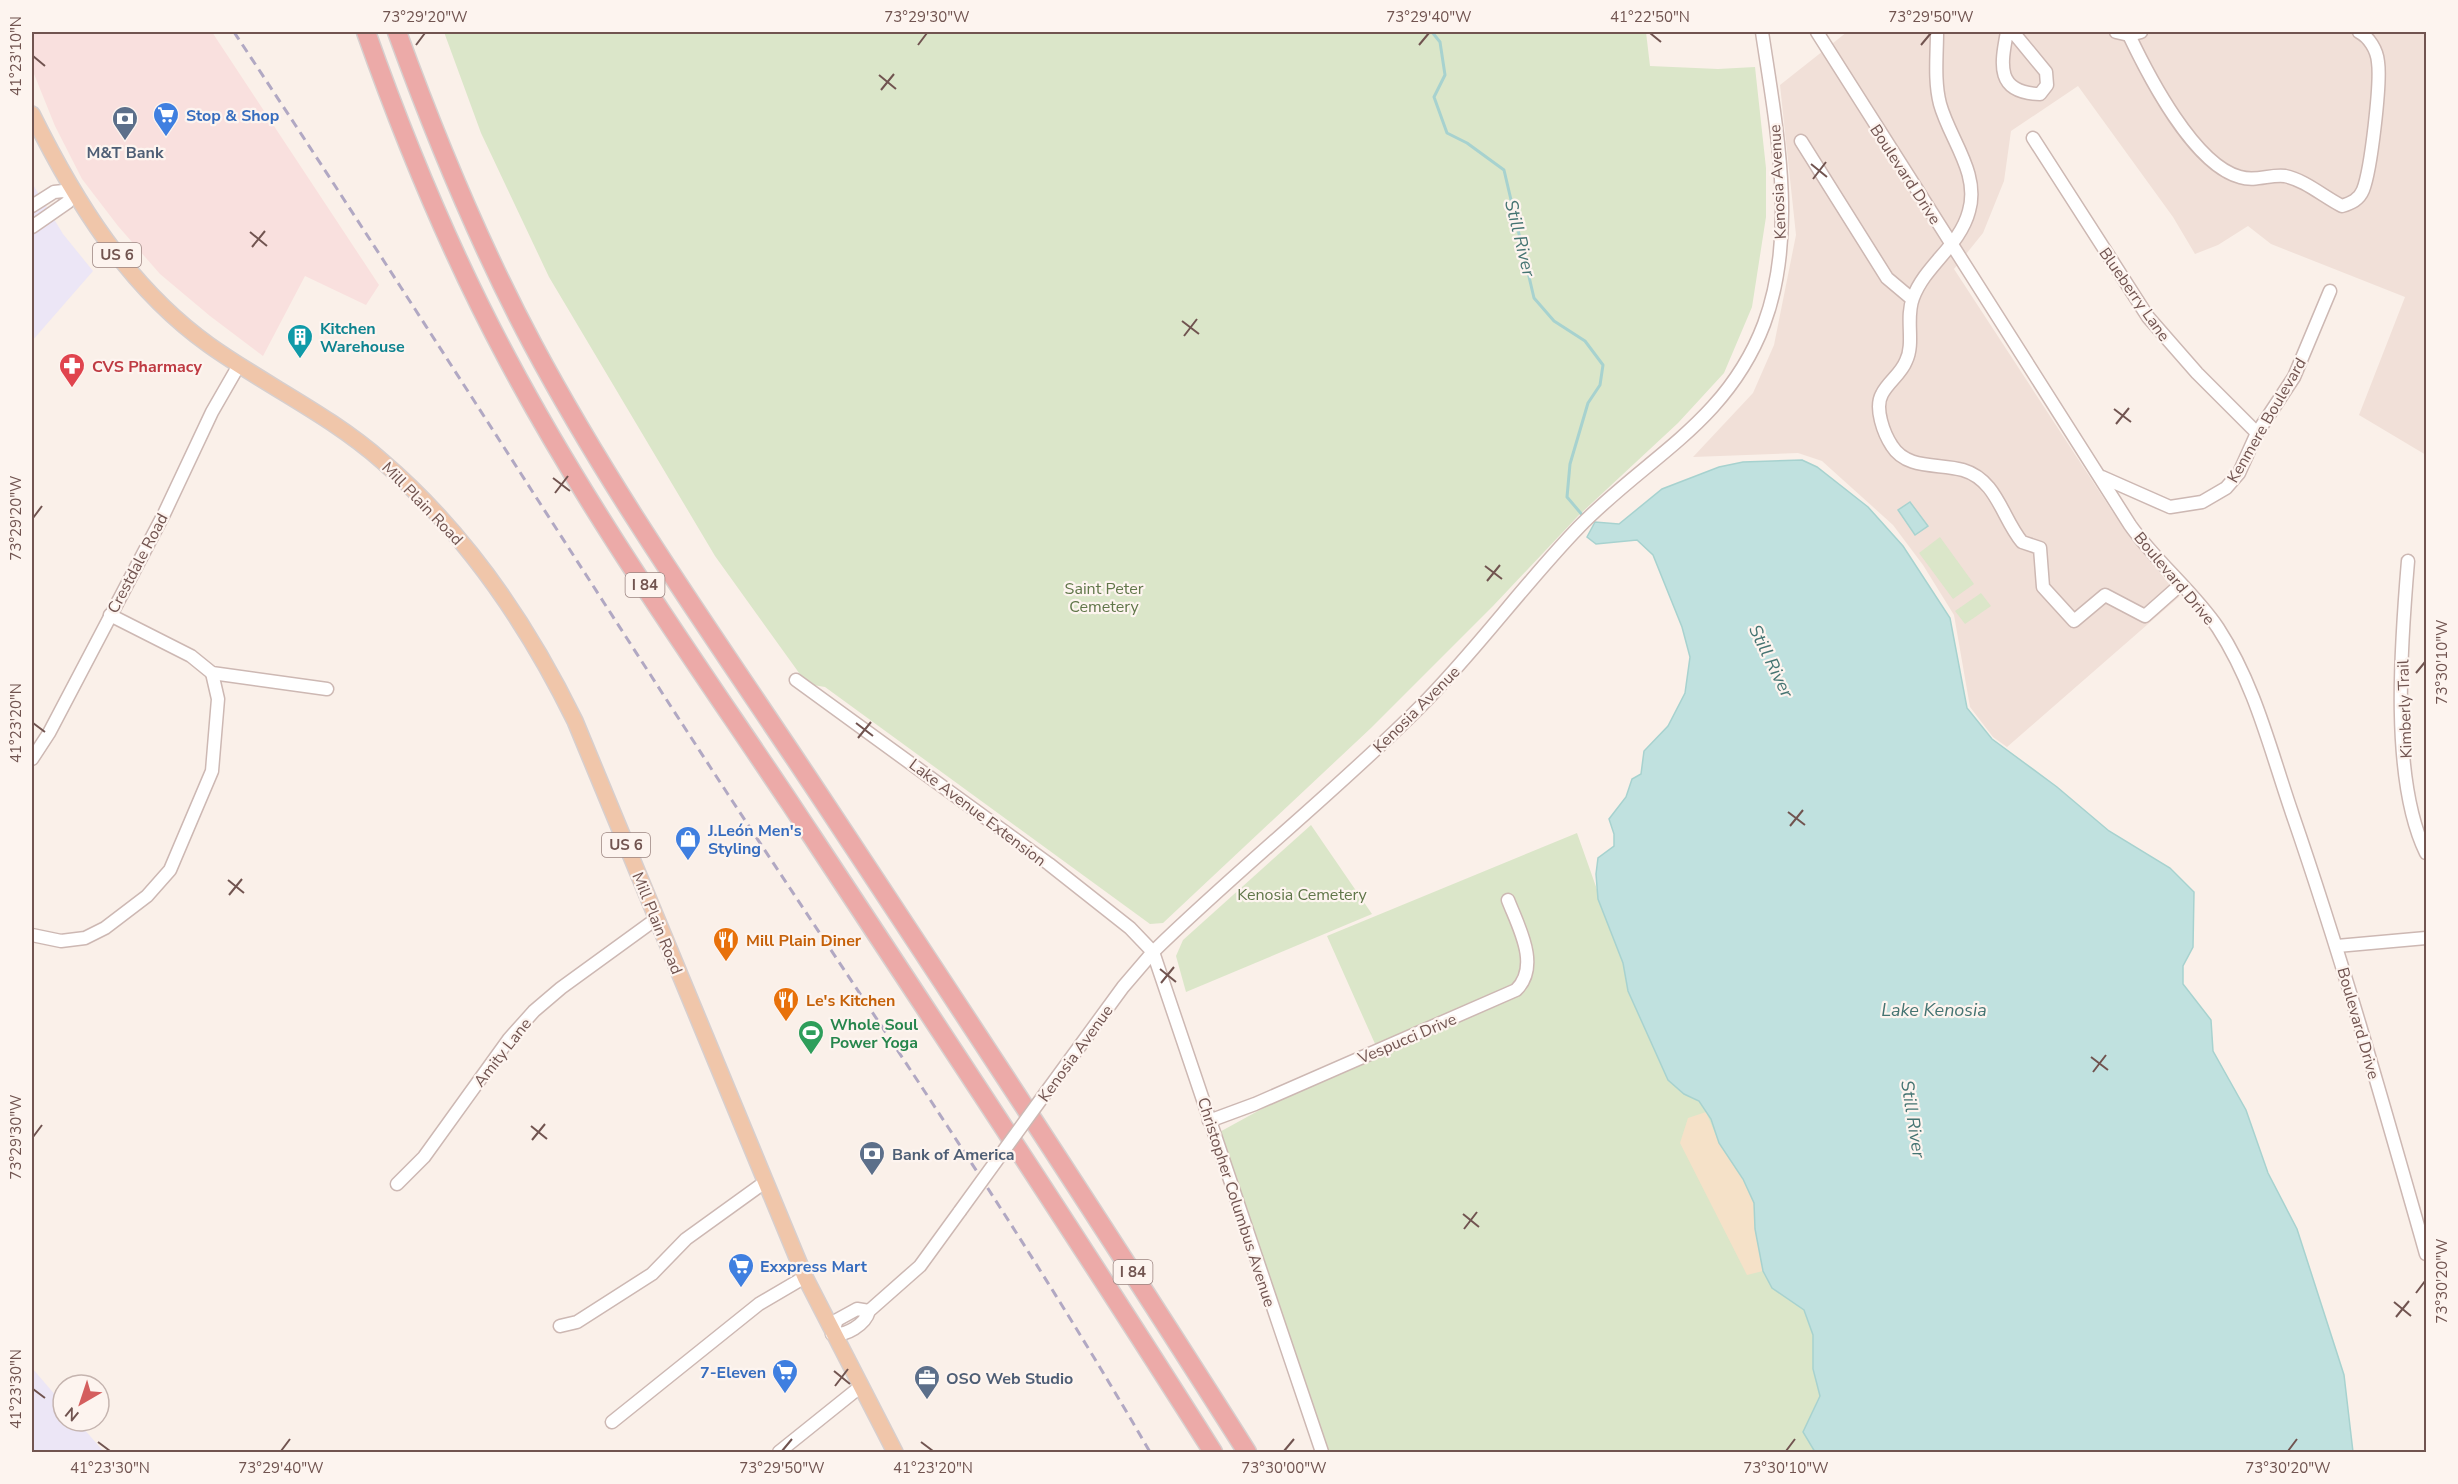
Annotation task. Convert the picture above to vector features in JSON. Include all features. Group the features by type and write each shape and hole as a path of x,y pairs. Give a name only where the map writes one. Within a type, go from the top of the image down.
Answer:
{"highway":[{"name":"I 84","path":"366,32 432,204 480,307 539,416 610,532 1005,1129 1213,1452"},
{"name":"I 84","path":"398,32 431,125 479,238 564,401 639,522 1092,1207 1247,1452"}],"main road":[{"name":"US 6","path":"32,114 73,190 108,244 148,292 206,343 238,365"},
{"name":"Mill Plain Road","path":"238,365 324,418 382,460 463,544 512,609 536,646 575,721 805,1277 832,1335 895,1452"}],"street":[{"name":"Kenosia Avenue","path":"832,1335 841,1335 864,1321 869,1311 920,1266 1123,987 1153,952 1419,708 1478,645 1578,529 1598,508 1683,438 1716,405 1744,366 1764,324 1776,276 1781,216 1776,134 1762,32"},
{"name":"Boulevard Drive","path":"1817,32 2145,546 2218,628 2261,714 2337,946 2427,1254"},
{"path":"1937,32 1940,102 1968,170 1973,192 1969,213 1952,246 1931,270 1912,299 1907,359 1881,396 1884,431 1899,454 1919,464 1963,470 1985,484 2000,502 2022,542 2040,548 2043,588 2074,621 2105,595 2145,616 2180,585"},
{"path":"2007,32 2001,67 2007,81 2025,94 2040,94 2047,85 2046,72 2013,32"},
{"path":"2129,33 2146,72 2179,125 2215,163 2238,177 2260,180 2283,176 2301,182 2342,206 2355,202 2363,191 2373,133 2378,61 2374,46 2359,32"},
{"name":"Blueberry Lane","path":"2033,138 2148,316 2206,383 2257,433"},
{"path":"1801,141 1887,278 1912,299"},
{"path":"32,206 54,192 73,190 68,202 32,227"},
{"name":"Kenmere Boulevard","path":"2101,477 2170,507 2191,506 2209,499 2233,482 2257,433 2299,367 2330,291"},
{"name":"Crestdale Road","path":"32,759 49,733 164,514 212,412 238,365"},
{"name":"Kimberly Trail","path":"2408,561 2402,639 2404,756 2411,816 2427,853"},
{"path":"110,615 191,656 212,673 327,689"},
{"path":"32,935 61,941 85,938 105,928 160,884 170,870 212,771 219,699 212,673"},
{"name":"Lake Avenue Extension","path":"796,680 1049,864 1130,928 1153,952"},
{"name":"Vespucci Drive","path":"1209,1121 1255,1104 1516,990 1526,972 1527,958 1525,944 1508,900"},
{"name":"Amity Lane","path":"397,1184 424,1157 509,1039 534,1011 561,988 656,919"},
{"path":"2337,946 2427,938"},
{"name":"Christopher Columbus Avenue","path":"1153,952 1322,1452"},
{"path":"560,1326 578,1322 652,1274 686,1239 765,1182"},
{"path":"612,1422 759,1304 805,1277"},
{"path":"779,1452 860,1387"}],"shaded area":[{"path":"32,32 212,32 379,285 366,305 305,276 263,356 210,316 160,274 118,226 82,179 55,126 32,69"},
{"path":"1847,32 2426,32 2426,455 2359,415 2405,297 2271,244 2248,226 2218,245 2195,254 2173,217 2078,86 2011,131 2004,181 1983,233 1954,269 2112,511 2179,597 2007,747 1993,737 1970,707 1954,615 1923,565 1893,525 1822,461 1798,453 1693,457 1753,393 1774,345 1796,235 1780,85"},
{"path":"32,183 63,234 93,271 32,341"},
{"path":"32,1368 51,1390 51,1433 87,1433 104,1452 32,1452"}],"green space":[{"name":"Saint Peter Cemetery","path":"444,32 1646,32 1650,66 1718,69 1755,67 1766,168 1766,217 1752,307 1724,373 1678,423 1578,516 1493,606 1371,728 1163,923 1150,924 825,687 807,684 715,556 549,277 481,133"},
{"path":"1940,537 1974,584 1953,599 1919,553"},
{"path":"1981,593 1991,606 1965,624 1955,611"},
{"name":"Kenosia Cemetery","path":"1311,825 1372,914 1186,992 1176,956 1183,940"},
{"path":"1577,833 1623,963 1628,991 1668,1079 1684,1094 1699,1101 1711,1119 1754,1203 1755,1229 1763,1271 1772,1288 1804,1310 1813,1335 1813,1369 1820,1396 1811,1423 1811,1438 1815,1452 1321,1452 1312,1436 1276,1336 1216,1134 1376,1046 1327,936"}],"sand":[{"path":"1706,1112 1719,1143 1743,1179 1754,1203 1755,1229 1763,1271 1747,1275 1680,1143 1688,1118"}],"water":[{"name":"Lake Kenosia","path":"1802,460 1817,467 1868,507 1903,546 1950,618 1967,708 1992,739 2057,787 2109,831 2170,868 2194,892 2193,947 2183,966 2183,984 2211,1020 2213,1051 2246,1110 2268,1173 2297,1229 2344,1375 2353,1452 1815,1452 1803,1432 1820,1396 1813,1369 1813,1335 1804,1310 1772,1288 1763,1271 1755,1229 1754,1203 1743,1179 1719,1143 1711,1119 1699,1101 1684,1094 1668,1080 1628,991 1623,963 1598,899 1596,874 1598,858 1614,846 1614,834 1609,819 1626,797 1632,779 1641,774 1644,751 1668,726 1685,693 1690,657 1682,627 1653,555 1637,540 1596,544 1587,537 1595,522 1619,524 1662,489 1719,467 1743,462"},
{"path":"1910,502 1928,526 1915,535 1898,510"}],"waterway":[{"name":"Still River","path":"1432,32 1440,42 1445,75 1434,97 1447,133 1467,143 1504,170 1534,298 1554,321 1585,341 1603,365 1600,385 1588,403 1570,464 1567,497 1584,517"}],"railway":[{"path":"234,32 733,802 999,1205 1150,1452"}],"place":[{"name":"Stop & Shop","path":"166,138"},
{"name":"M&T Bank","path":"125,142"},
{"name":"Kitchen Warehouse","path":"300,360"},
{"name":"CVS Pharmacy","path":"72,389"},
{"name":"J.León Men's Styling","path":"688,862"},
{"name":"Mill Plain Diner","path":"726,963"},
{"name":"Le's Kitchen","path":"786,1023"},
{"name":"Whole Soul Power Yoga","path":"811,1056"},
{"name":"Bank of America","path":"872,1177"},
{"name":"Exxpress Mart","path":"741,1289"},
{"name":"7-Eleven","path":"785,1395"},
{"name":"OSO Web Studio","path":"927,1401"}]}
